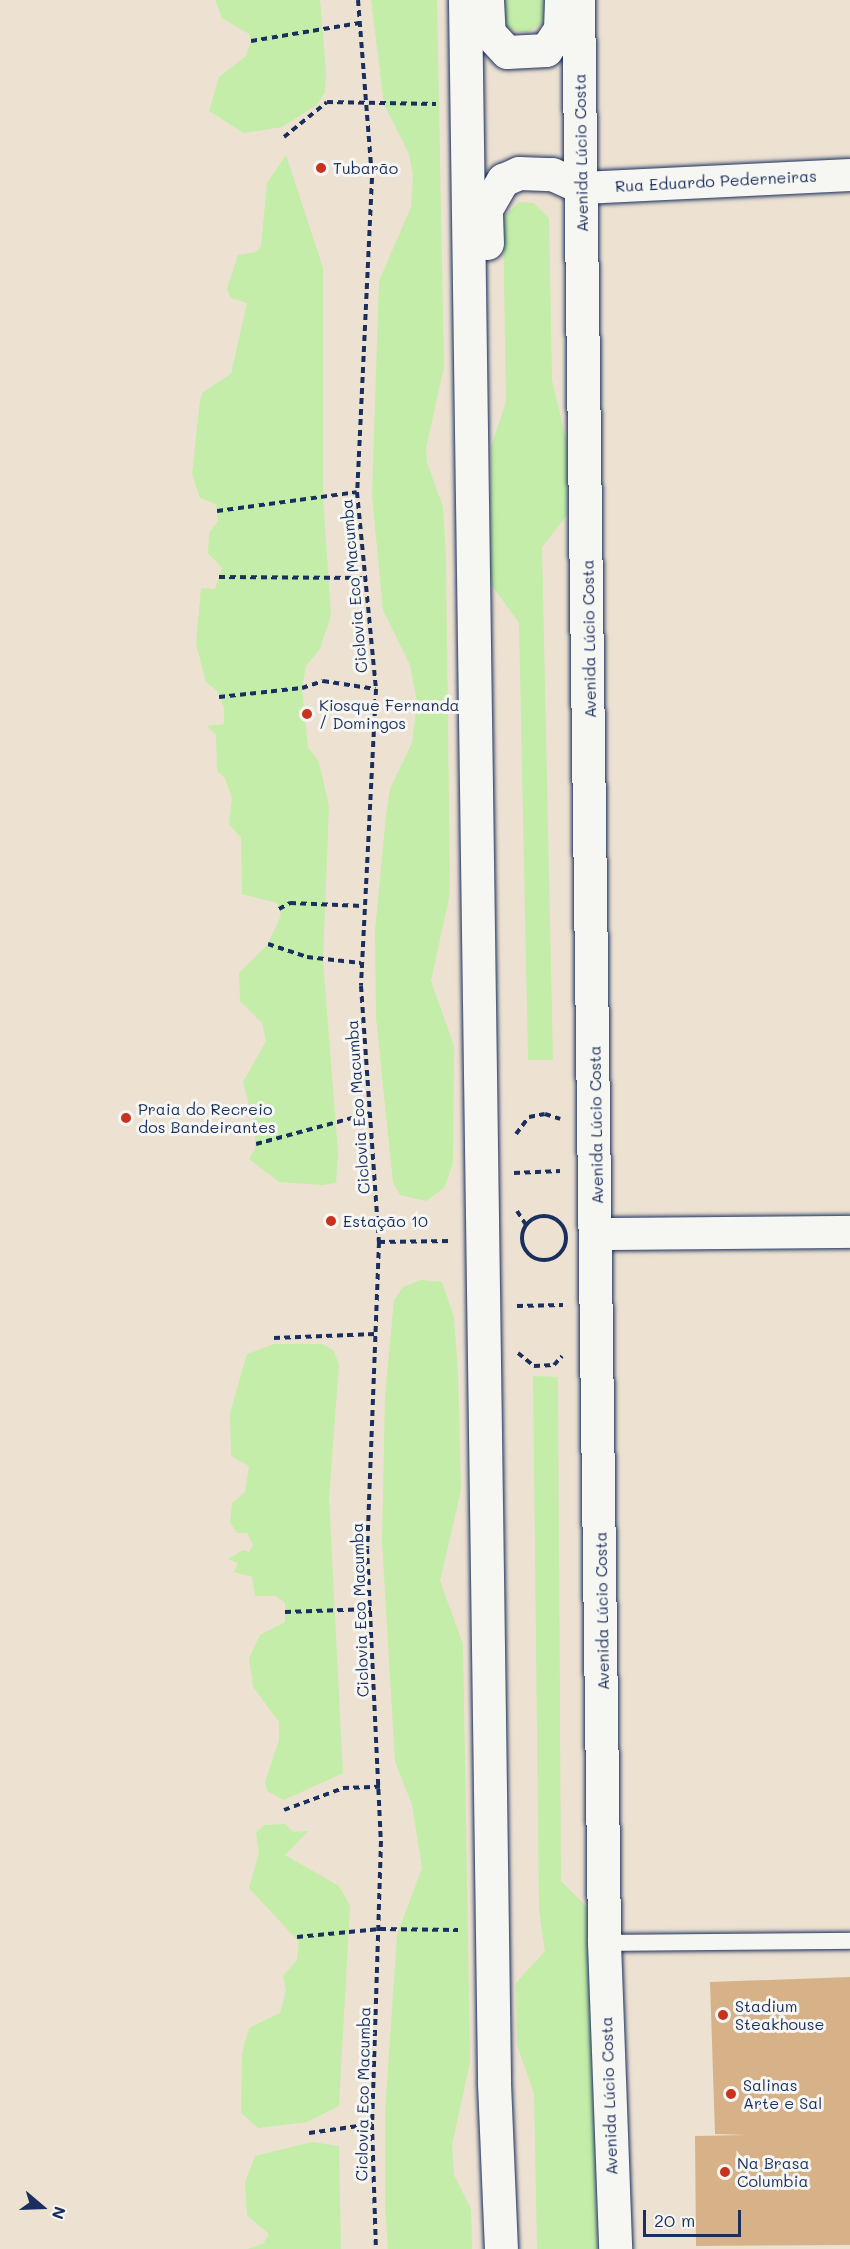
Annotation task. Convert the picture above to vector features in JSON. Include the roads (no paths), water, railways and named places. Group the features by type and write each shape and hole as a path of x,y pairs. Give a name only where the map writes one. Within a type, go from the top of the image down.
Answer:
{"main road":[{"path":"465,0 492,1931 501,2249"},
{"path":"487,0 489,33 507,52 546,50 560,29 561,0"},
{"name":"Avenida Lúcio Costa","path":"578,0 583,188 598,1234 604,1943 615,2249"},
{"path":"470,338 489,296 486,209 503,180 519,173 552,174 583,188"}],"street":[{"name":"Rua Eduardo Pederneiras","path":"583,188 850,175"},
{"path":"598,1234 850,1232"}],"lane":[{"path":"604,1943 850,1941"}],"place":[{"name":"Tubarão","path":"321,168"},
{"name":"Kiosque Fernanda / Domingos","path":"307,714"},
{"name":"Praia do Recreio dos Bandeirantes","path":"126,1118"},
{"name":"Estação 10","path":"331,1221"},
{"name":"Stadium Steakhouse","path":"723,2015"},
{"name":"Salinas Arte e Sal","path":"731,2094"},
{"name":"Na Brasa Columbia","path":"725,2172"}]}
